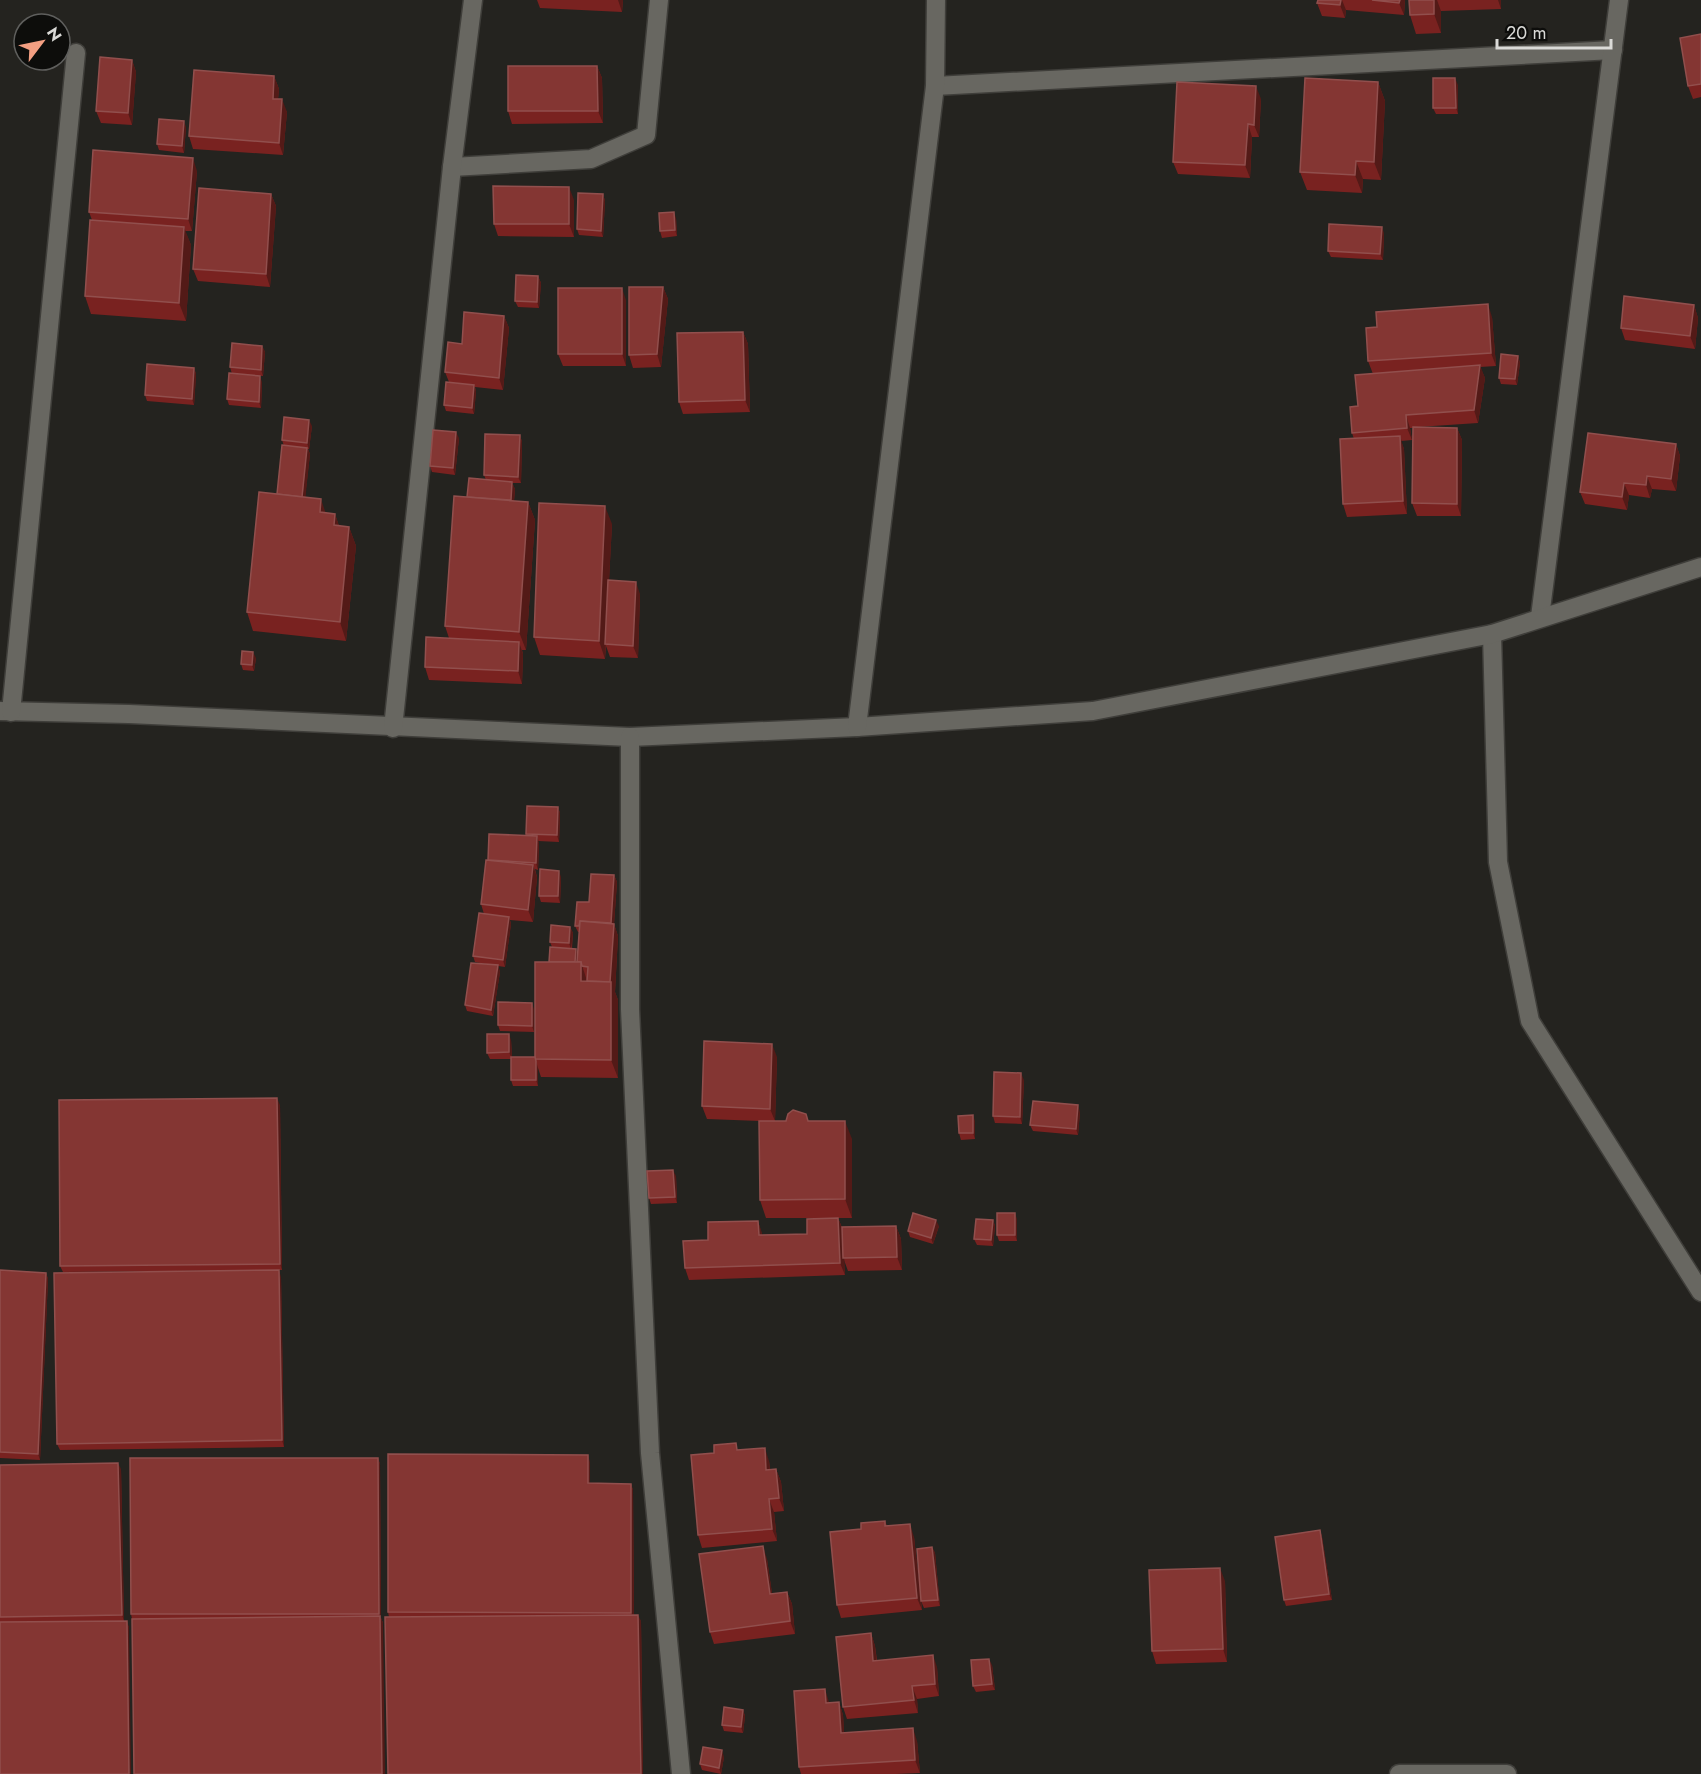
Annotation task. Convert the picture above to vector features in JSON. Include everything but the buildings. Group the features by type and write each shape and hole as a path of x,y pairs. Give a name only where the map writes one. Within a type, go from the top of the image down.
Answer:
{"street":[{"path":"393,728 452,167 473,0"},
{"path":"452,167 591,159 646,135 658,0"},
{"path":"857,727 935,86 936,0"},
{"path":"1540,617 1619,0"},
{"path":"935,86 1613,50"},
{"path":"76,53 5,711 129,714 393,728 630,737 857,727 1093,711 1492,634 1701,567"},
{"path":"1492,634 1498,862 1530,1021 1701,1292"},
{"path":"630,737 630,1009 650,1453 681,1774"},
{"path":"1399,1774 1507,1774"}]}
